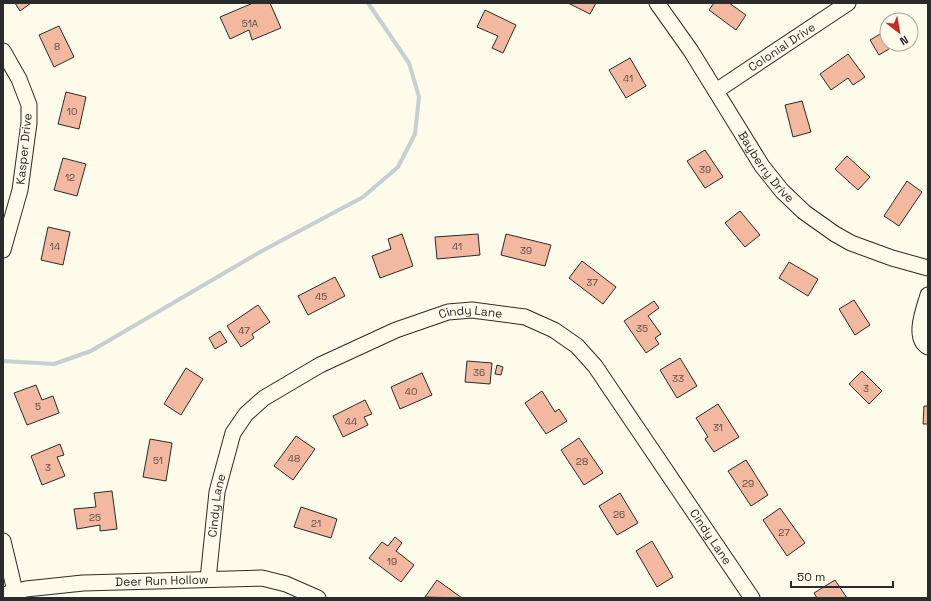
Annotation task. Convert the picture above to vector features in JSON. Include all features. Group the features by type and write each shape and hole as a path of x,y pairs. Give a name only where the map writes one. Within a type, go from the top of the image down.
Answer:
{"street":[{"name":"Bayberry Drive","path":"657,3 691,51 762,166 782,191 804,212 835,234 851,243 892,258 928,268"},
{"name":"Colonial Drive","path":"716,91 848,3"},
{"name":"Kasper Drive","path":"3,51 19,78 29,105 30,123 20,190 3,250"},
{"path":"928,295 923,311 919,334 921,341 928,347"},
{"name":"Cindy Lane","path":"208,579 217,492 234,432 246,414 264,398 320,365 396,330 448,312 472,310 525,317 554,330 577,346 595,366 752,598"},
{"path":"3,541 9,593"},
{"name":"Deer Run Hollow","path":"9,593 26,588 84,583 262,578 286,584 318,598"}],"building":[{"path":"15,3 31,3 20,11"},
{"path":"253,3 270,3 281,28 252,40 249,30 230,39 220,17"},
{"path":"568,3 596,3 590,14"},
{"path":"714,3 729,3 746,15 736,30 709,10"},
{"path":"485,10 516,25 503,53 492,48 498,36 477,27"},
{"path":"59,26 74,57 54,67 39,35"},
{"path":"879,35 879,52 884,52 879,55 870,40"},
{"path":"848,54 865,77 853,85 848,78 831,90 820,74"},
{"path":"630,58 646,86 626,98 609,70"},
{"path":"66,92 86,97 79,129 58,124"},
{"path":"802,101 811,132 793,137 785,105"},
{"path":"705,150 723,177 705,188 687,161"},
{"path":"847,156 870,177 858,190 835,169"},
{"path":"63,158 86,164 77,196 54,190"},
{"path":"907,181 922,192 899,226 884,216"},
{"path":"740,211 760,235 745,247 725,223"},
{"path":"48,227 70,232 63,265 41,260"},
{"path":"402,234 413,266 380,278 372,256 391,249 388,239"},
{"path":"478,234 480,255 437,259 435,237"},
{"path":"506,234 551,245 545,266 501,255"},
{"path":"582,261 616,287 603,304 569,278"},
{"path":"789,262 818,279 808,296 779,278"},
{"path":"335,277 345,296 308,315 298,296"},
{"path":"854,300 870,325 855,335 839,309"},
{"path":"654,301 659,308 648,316 661,334 655,338 659,344 646,353 624,321"},
{"path":"258,305 270,322 252,334 254,338 241,347 227,326"},
{"path":"220,331 227,342 215,349 209,338"},
{"path":"680,358 697,386 677,398 660,370"},
{"path":"467,361 492,363 490,384 465,382"},
{"path":"497,365 503,367 501,375 495,374"},
{"path":"186,368 203,379 181,415 164,404"},
{"path":"862,371 882,391 869,404 849,384"},
{"path":"422,373 432,395 400,409 391,387"},
{"path":"36,385 42,400 53,396 59,413 27,425 14,393"},
{"path":"542,391 555,412 559,409 567,421 546,434 525,403"},
{"path":"365,400 372,414 364,417 368,425 343,437 333,416"},
{"path":"718,404 739,437 714,452 705,439 708,437 696,418"},
{"path":"924,406 928,406 928,424 923,424"},
{"path":"296,436 315,449 293,480 274,466"},
{"path":"579,438 603,473 584,485 561,450"},
{"path":"150,439 172,443 166,481 143,477"},
{"path":"60,444 64,455 57,457 65,476 42,485 31,456"},
{"path":"746,460 768,495 751,506 728,471"},
{"path":"112,491 117,529 100,531 100,525 77,529 74,509 96,507 94,493"},
{"path":"620,493 638,523 617,535 599,506"},
{"path":"301,507 337,519 331,538 294,527"},
{"path":"780,508 805,543 787,556 763,520"},
{"path":"395,537 402,543 396,551 414,565 401,582 369,558 382,542 388,546"},
{"path":"652,541 673,577 657,587 636,551"},
{"path":"437,580 462,598 425,597"},
{"path":"835,580 847,598 817,598 814,593"}],"waterway":[{"path":"3,361 54,364 91,351 260,252 363,197 398,167 415,134 419,97 409,63 368,3"}]}
